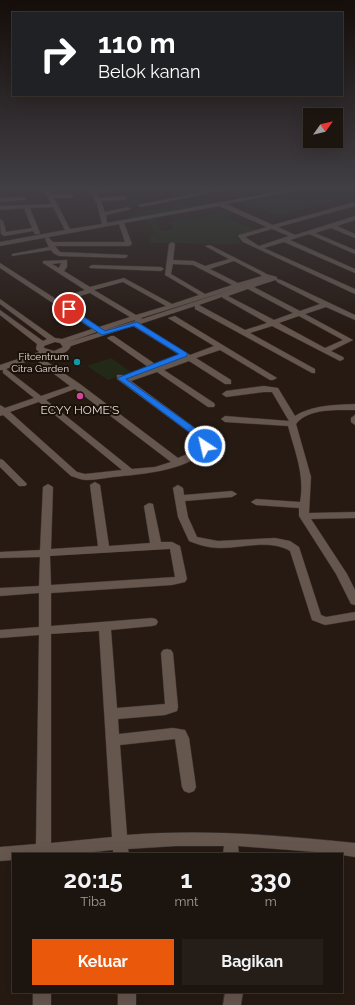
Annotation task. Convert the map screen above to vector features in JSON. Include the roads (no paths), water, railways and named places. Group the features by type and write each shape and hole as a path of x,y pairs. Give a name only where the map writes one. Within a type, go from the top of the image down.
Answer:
{"street":[{"path":"0,244 39,237"},
{"path":"47,237 55,252 59,254 126,256"},
{"path":"122,267 129,244 127,237"},
{"path":"242,237 244,241 258,248 355,292"},
{"path":"258,248 295,237"},
{"path":"320,237 355,252"},
{"path":"284,240 355,272"},
{"path":"14,255 52,246 129,244"},
{"path":"172,244 168,275 202,294"},
{"path":"208,246 263,274"},
{"path":"205,268 235,260"},
{"path":"170,262 191,262 205,268 303,315 349,340 324,351"},
{"path":"0,264 211,405"},
{"path":"92,267 161,269"},
{"path":"60,272 138,321 187,356 228,382"},
{"path":"54,299 124,280 169,305"},
{"path":"279,281 355,318"},
{"path":"0,301 53,340 65,343 105,334 138,321 244,286"},
{"path":"225,297 340,359"},
{"path":"248,334 330,305"},
{"path":"198,307 312,371"},
{"path":"0,312 42,351 75,385 177,462"},
{"path":"172,318 273,378"},
{"path":"53,340 42,351 3,369 131,472"},
{"path":"0,362 42,351 61,352 67,349 65,343"},
{"path":"75,385 1,410 74,474 85,477 155,470 195,454 207,442 122,379 217,345"},
{"path":"226,394 264,389 275,390 292,422 306,473 307,486 304,516 341,574 355,601"},
{"path":"225,419 292,422 301,414 309,412 355,407"},
{"path":"0,462 22,484"},
{"path":"95,485 104,549"},
{"path":"43,852 46,630 45,553 48,488"},
{"path":"232,494 179,493 183,516 193,539 204,543 216,544 275,541 286,543 295,549 316,618 325,621 355,616"},
{"path":"256,502 304,505"},
{"path":"149,506 156,545"},
{"path":"304,516 355,515"},
{"path":"0,555 169,545 176,548 181,579 172,581 0,592"},
{"path":"0,634 152,622"},
{"path":"105,626 121,848"},
{"path":"111,714 166,710 172,707 167,653"},
{"path":"114,740 173,733 180,734 182,738 189,787"},
{"path":"22,853 121,848 177,839 231,847 355,850"},
{"path":"0,854 12,853"},
{"path":"42,993 42,1005"},
{"path":"127,993 127,1005"},
{"path":"232,1005 234,993"}],"place":[{"name":"Fitcentrum Citra Garden","path":"77,362"},
{"name":"ECYY HOME'S","path":"80,396"}]}
